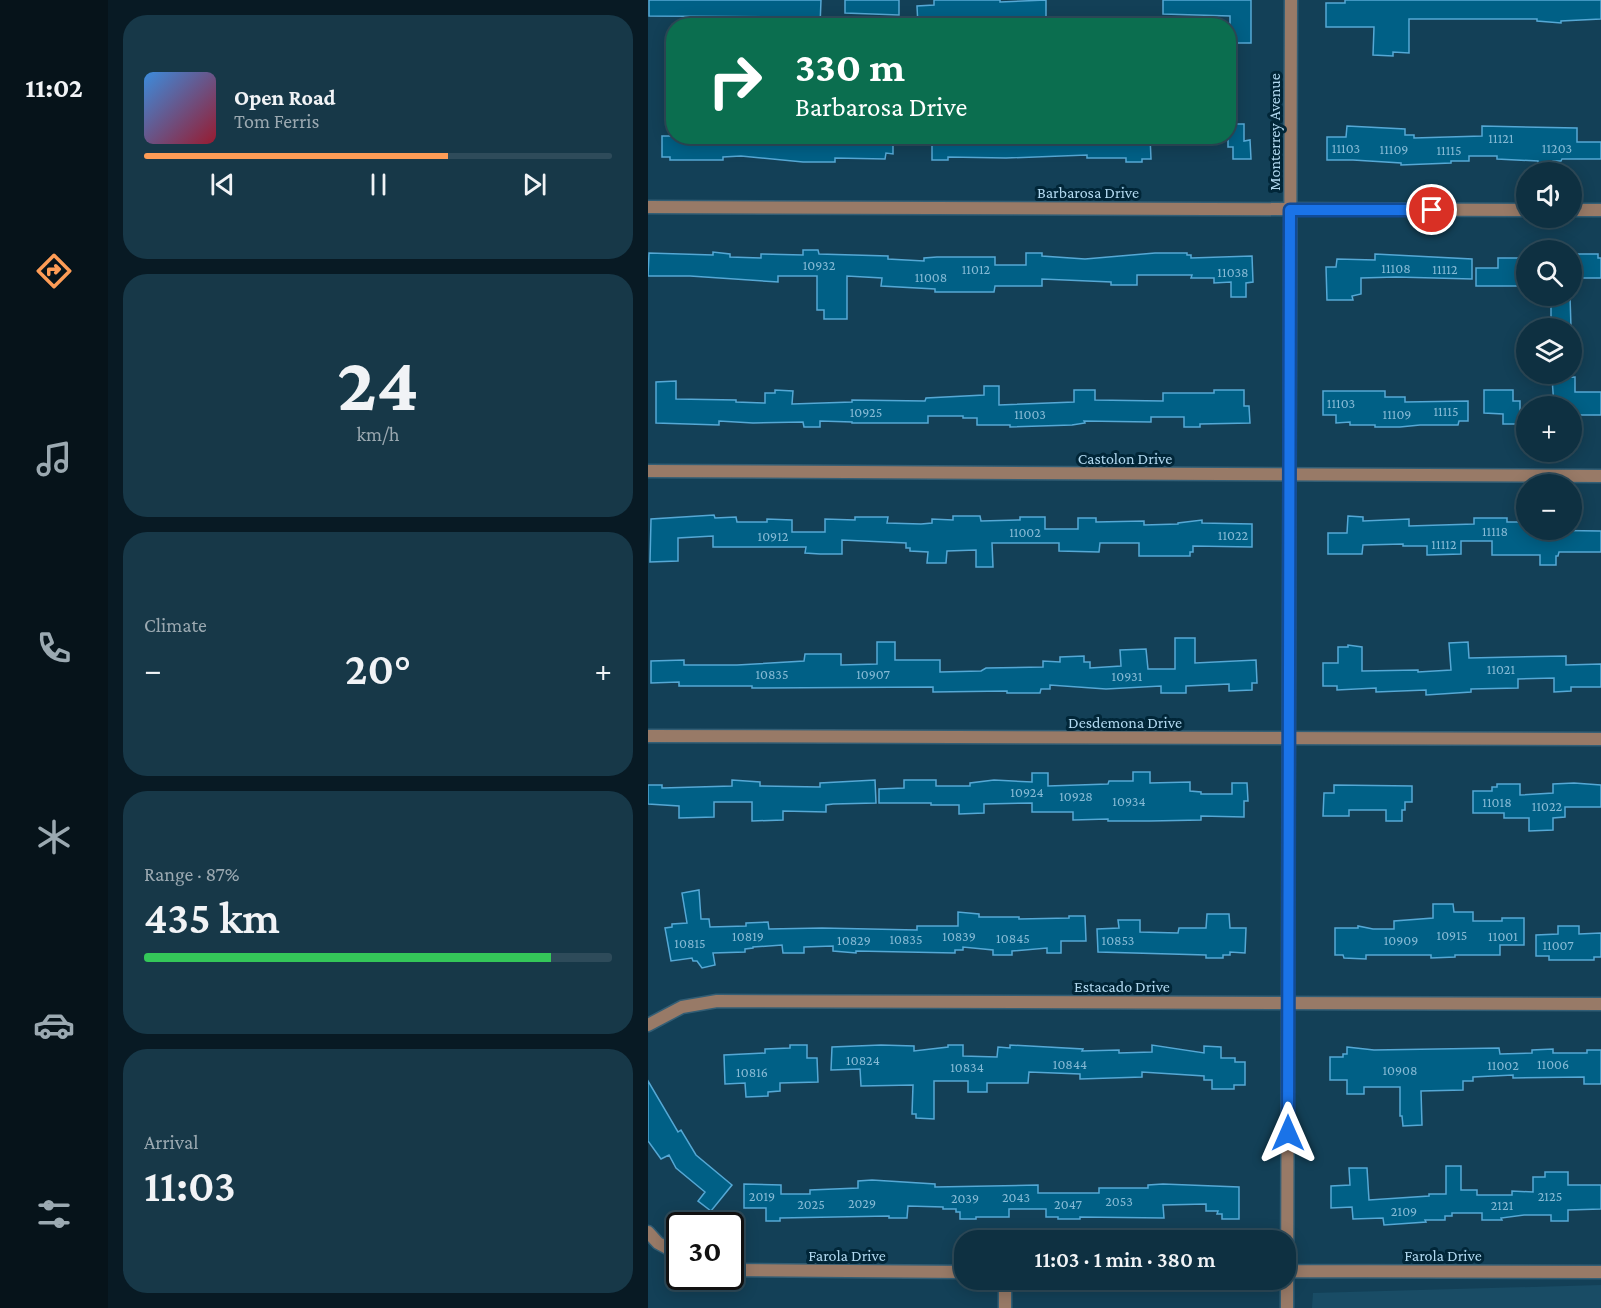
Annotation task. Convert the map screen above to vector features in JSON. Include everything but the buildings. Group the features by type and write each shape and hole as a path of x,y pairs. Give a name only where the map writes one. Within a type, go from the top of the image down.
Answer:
{"street":[{"name":"Monterrey Avenue","path":"1286,1230 1291,0"},
{"name":"Barbarosa Drive","path":"648,207 1516,210"},
{"path":"1582,210 1601,210"},
{"name":"Castolon Drive","path":"648,471 1601,476"},
{"name":"Desdemona Drive","path":"648,736 1601,738"},
{"name":"Estacado Drive","path":"648,1025 682,1007 717,1001 1601,1004"},
{"path":"648,1232 666,1248"},
{"name":"Farola Drive","path":"744,1270 954,1272"},
{"name":"Farola Drive","path":"1296,1271 1601,1272"},
{"path":"1005,1290 1005,1308"},
{"name":"Monterrey Avenue","path":"1287,1290 1287,1308"}],"shaded area":[{"path":"1601,1285 1601,1308 1312,1308 1313,1293"}],"route":[{"path":"1288,1133 1290,210 1432,210"}]}
